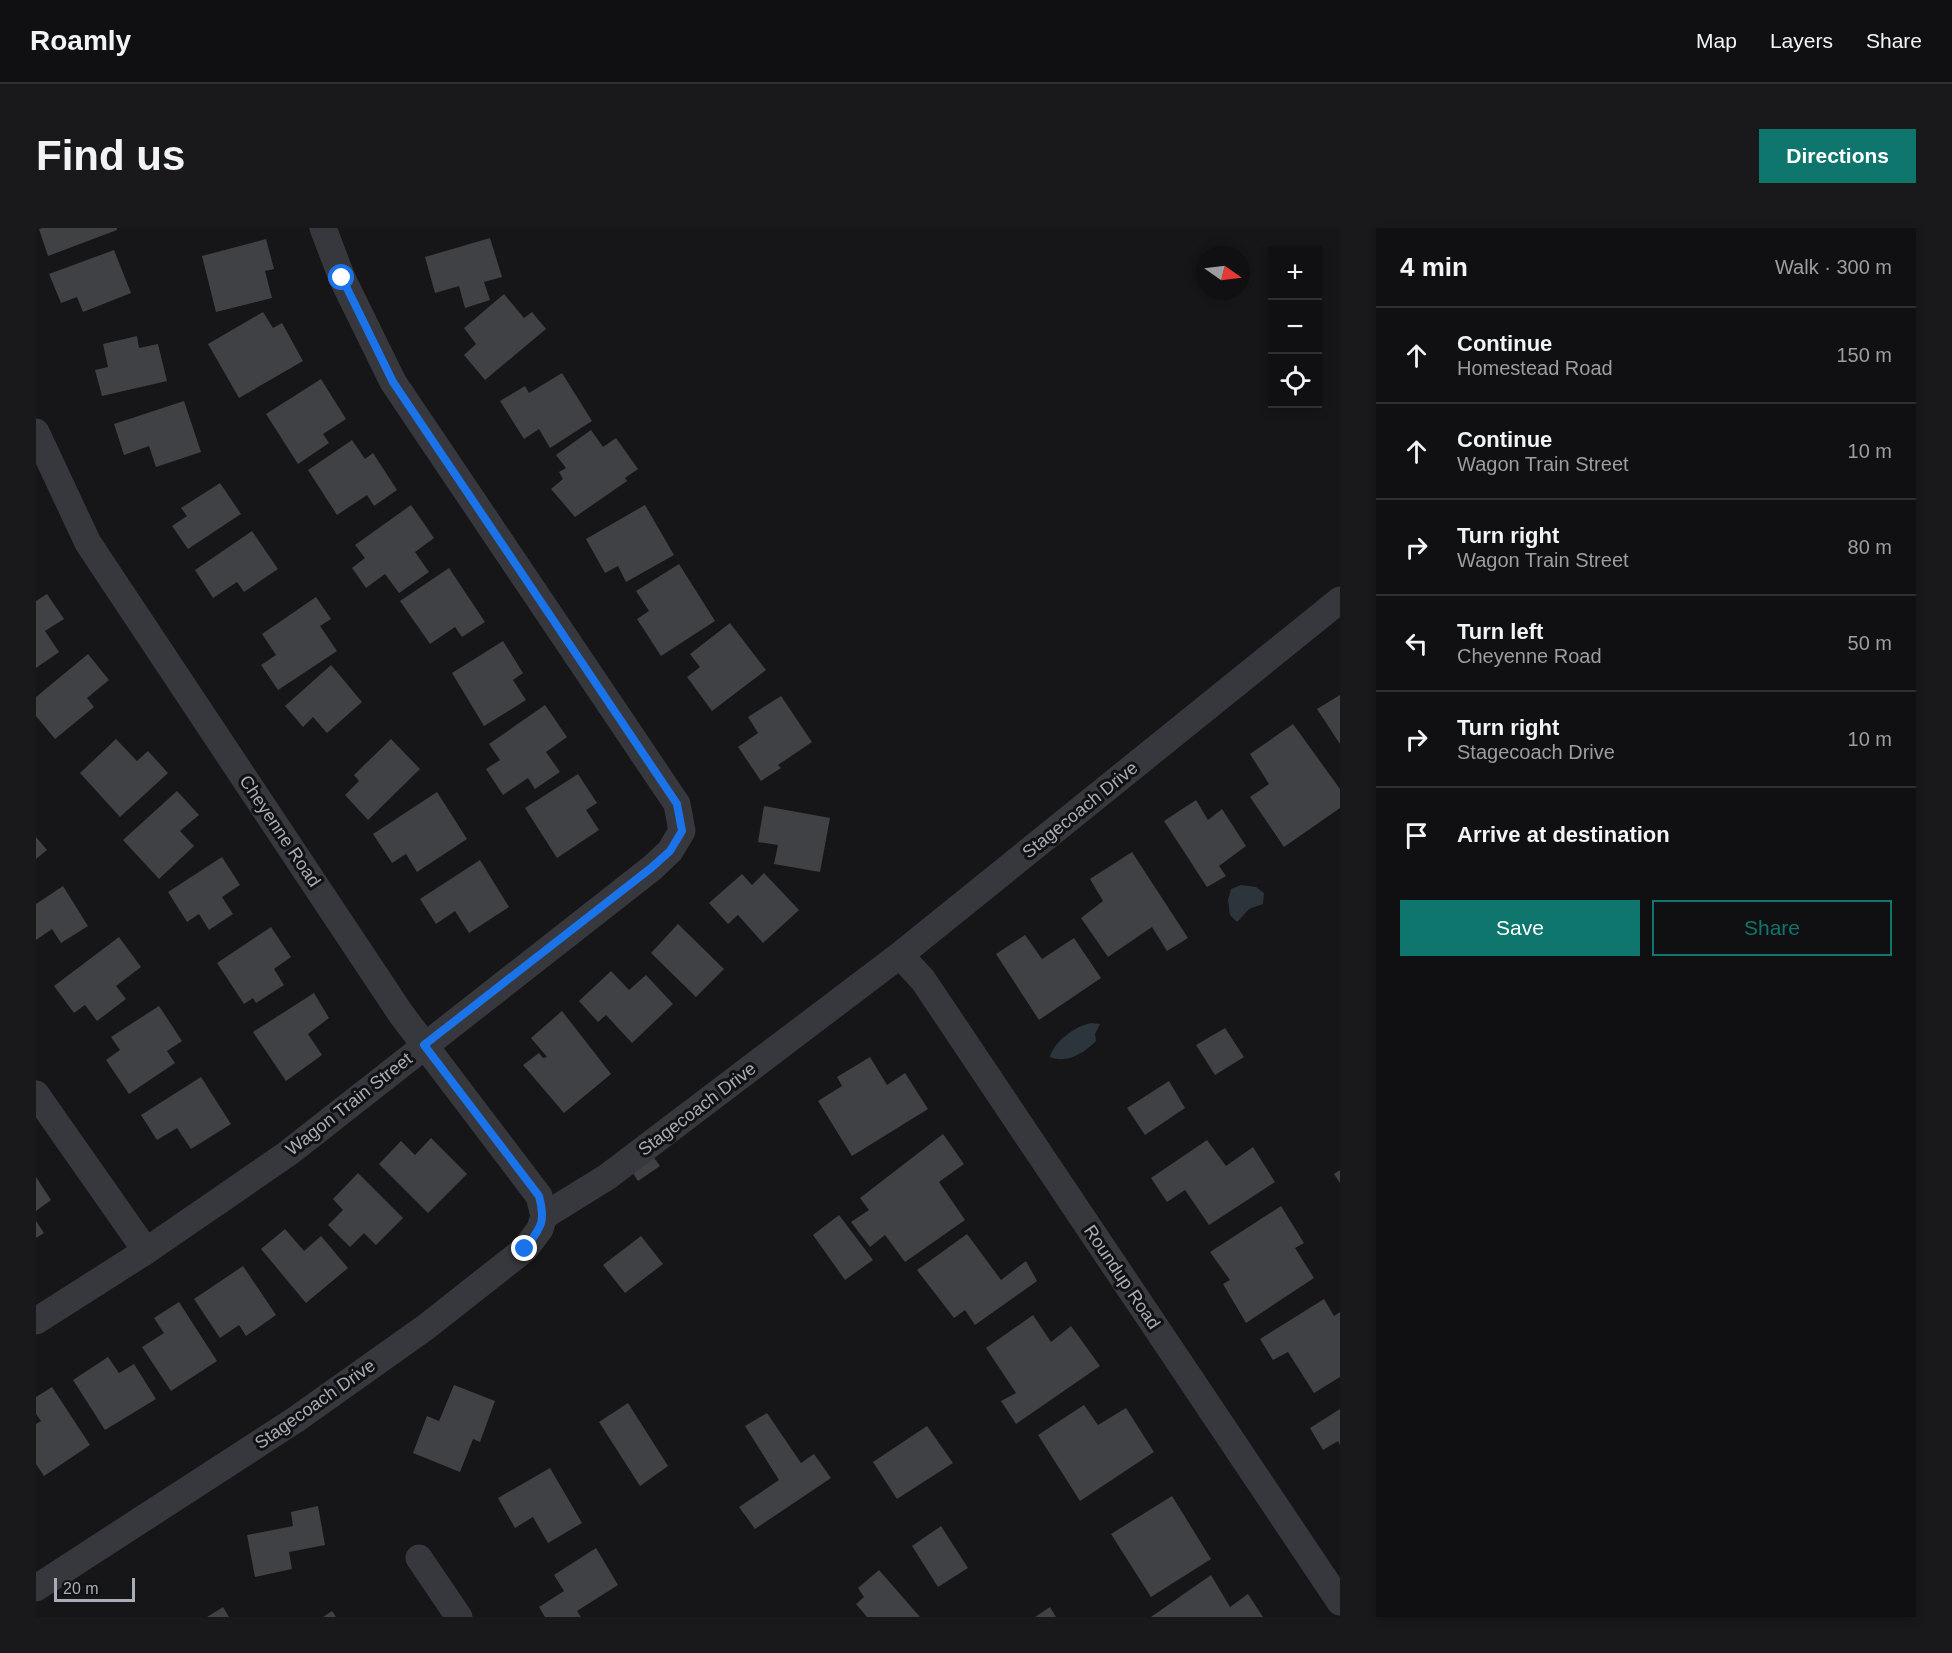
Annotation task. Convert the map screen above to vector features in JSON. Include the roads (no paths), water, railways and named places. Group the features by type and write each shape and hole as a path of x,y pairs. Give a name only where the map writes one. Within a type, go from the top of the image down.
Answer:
{"street":[{"name":"Wagon Train Street","path":"36,1321 146,1251 287,1154 670,851 682,831 677,804 661,779 393,382 342,278 323,228"},
{"name":"Cheyenne Road","path":"36,432 88,543 424,1045 539,1196 544,1216"},
{"name":"Stagecoach Drive","path":"36,1588 295,1420 426,1327 525,1249 540,1229 544,1216 607,1177 900,955 1340,600"},
{"name":"Roundup Road","path":"900,955 923,980 1340,1602"},
{"path":"36,1094 146,1251"},
{"path":"419,1558 459,1617"}]}
